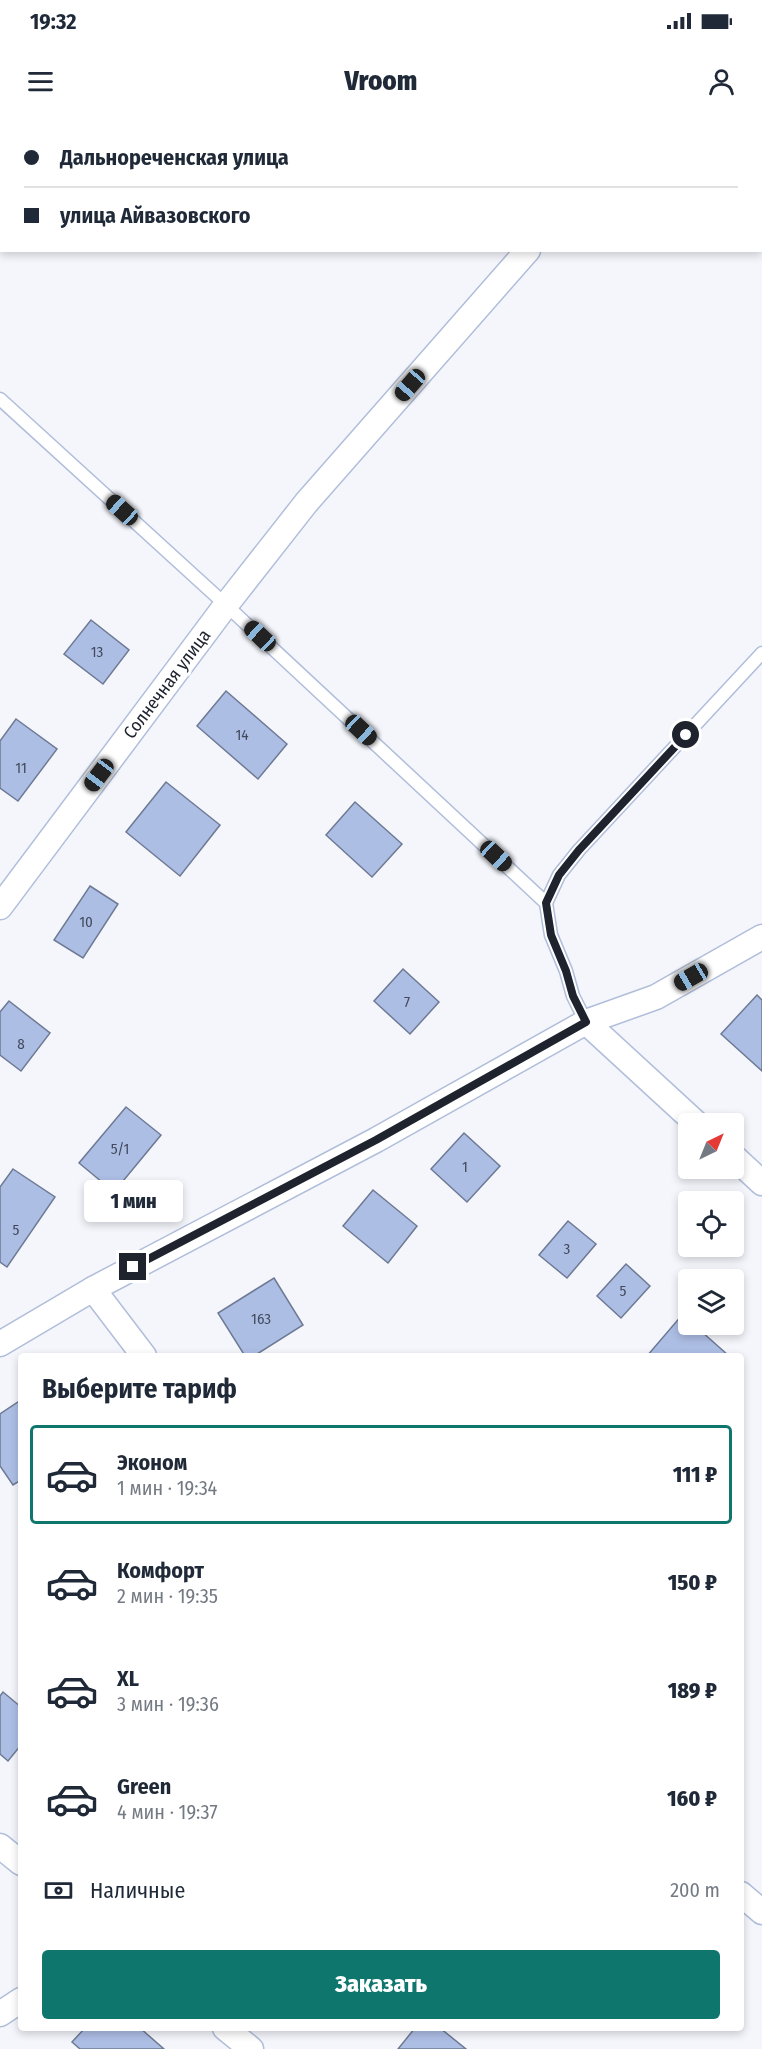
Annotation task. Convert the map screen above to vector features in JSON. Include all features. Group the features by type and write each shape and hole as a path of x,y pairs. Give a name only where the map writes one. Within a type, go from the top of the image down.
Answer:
{"street":[{"name":"Солнечная улица","path":"0,907 226,605 306,503 526,252"},
{"path":"0,1344 93,1288 376,1140 586,1022 656,997 762,937"},
{"path":"586,1022 685,1113"},
{"path":"744,1166 762,1183"},
{"path":"93,1288 142,1353"},
{"path":"0,1846 18,1861"},
{"path":"744,1897 762,1912"},
{"path":"0,2014 18,2002"},
{"path":"229,2031 251,2049"}],"lane":[{"path":"0,399 226,605 546,903"},
{"path":"586,1022 573,996 566,971 551,935 546,903 559,875 579,850 762,653"}],"building":[{"path":"91,620 129,650 103,684 64,654"},
{"path":"226,691 287,744 258,779 197,726"},
{"path":"16,719 57,749 18,801 0,788 0,741"},
{"path":"166,782 220,825 180,876 126,832"},
{"path":"355,802 402,844 372,877 326,835"},
{"path":"90,886 118,904 83,958 54,940"},
{"path":"403,969 439,1002 410,1034 374,1001"},
{"path":"757,995 762,1000 762,1071 721,1034"},
{"path":"9,1001 50,1033 21,1071 0,1055 0,1012"},
{"path":"126,1107 161,1135 114,1192 79,1163"},
{"path":"464,1133 500,1166 467,1202 431,1169"},
{"path":"13,1169 55,1197 7,1267 0,1262 0,1187"},
{"path":"373,1190 417,1226 388,1263 343,1226"},
{"path":"568,1221 596,1244 567,1278 539,1255"},
{"path":"626,1264 650,1286 621,1318 597,1296"},
{"path":"274,1278 303,1325 259,1353 243,1353 218,1313"},
{"path":"678,1320 678,1335 705,1335 726,1353 650,1353"},
{"path":"18,1402 18,1482 13,1485 0,1466 0,1414"},
{"path":"3,1692 18,1704 18,1749 8,1761 0,1754 0,1696"},
{"path":"82,2031 143,2031 164,2049 80,2049 72,2042"},
{"path":"413,2031 444,2031 466,2049 398,2049"}],"route":[{"path":"133,1267 376,1140 586,1022 573,996 566,971 551,935 546,903 559,875 579,850 686,735"}]}
